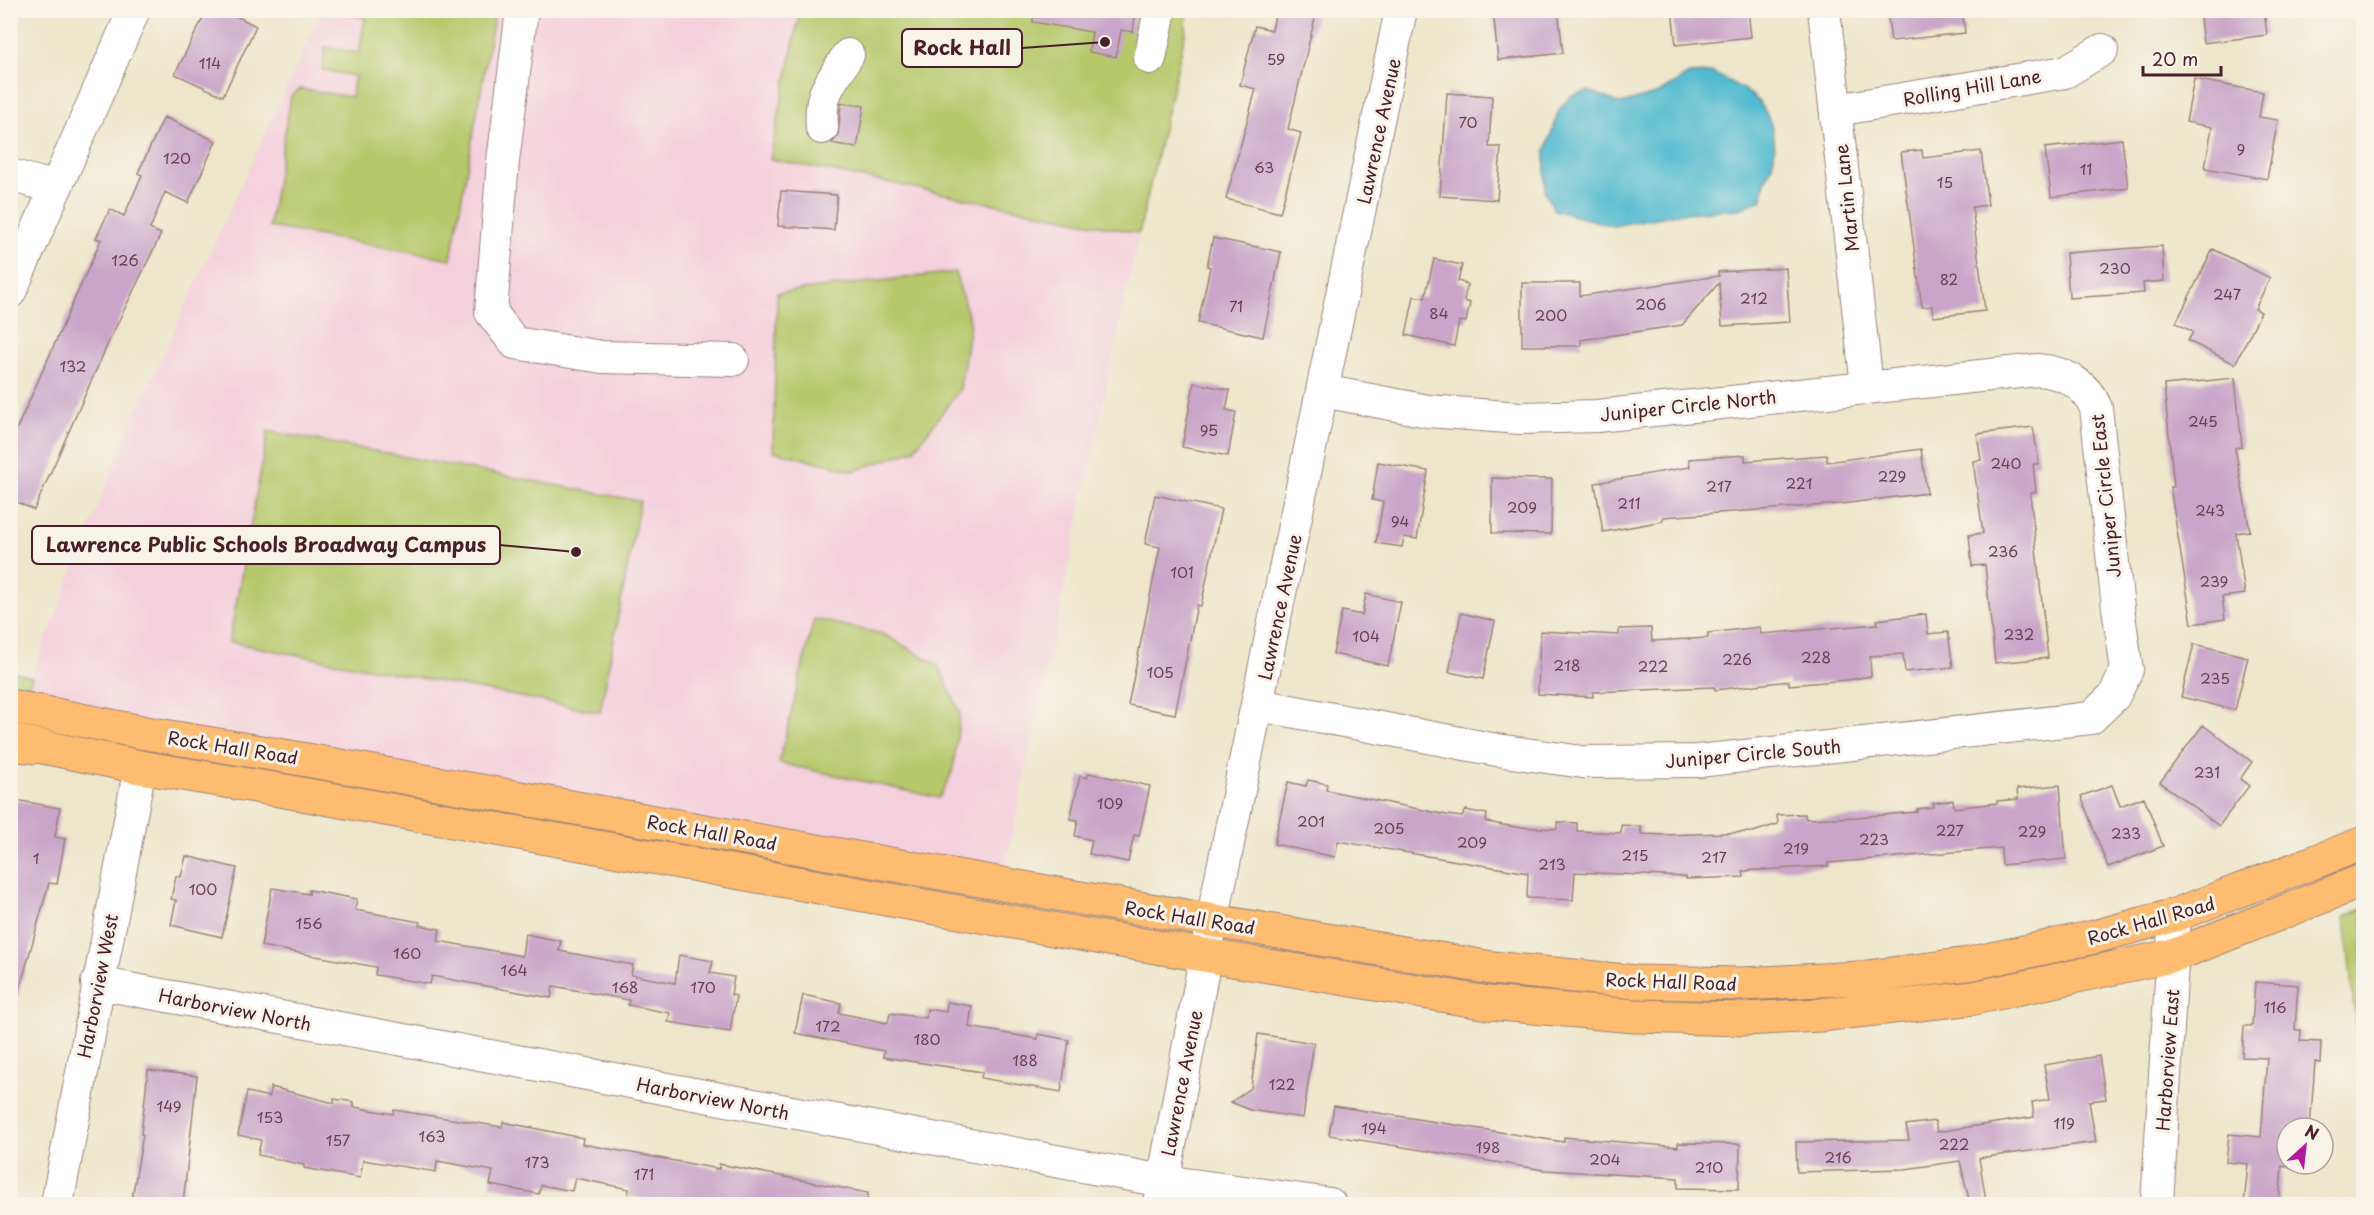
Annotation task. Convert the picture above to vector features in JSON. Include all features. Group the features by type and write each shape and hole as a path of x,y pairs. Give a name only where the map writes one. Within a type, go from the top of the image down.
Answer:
{"main road":[{"name":"Rock Hall Road","path":"10,706 146,733 1212,921 1492,968 1636,982 1743,984 1859,978 1968,964 2094,938 2175,915 2364,843"},
{"name":"Rock Hall Road","path":"18,744 1488,1003 1634,1016 1743,1018 1862,1012 1974,998 2175,955 2364,880"},
{"path":"569,842 575,807"}],"street":[{"path":"10,292 134,10"},
{"path":"522,10 503,161 491,312 515,343 602,357 733,360"},
{"path":"1150,58 1160,10"},
{"name":"Lawrence Avenue","path":"1161,1193 1212,921 1259,705 1401,10"},
{"name":"Martin Lane","path":"1824,10 1867,386"},
{"name":"Rolling Hill Lane","path":"1836,110 2065,72 2102,50"},
{"path":"822,128 820,105 825,90 848,55"},
{"path":"10,175 56,188"},
{"name":"Juniper Circle North","path":"1323,391 1428,411 1520,418 1597,416 1867,386 2038,370 2053,371"},
{"name":"Juniper Circle East","path":"2053,371 2073,380 2092,397 2096,408 2118,608"},
{"name":"Juniper Circle South","path":"1259,705 1497,750 1583,762 1698,761 2091,718 2114,696 2127,670 2118,608"},
{"name":"Harborview West","path":"57,1204 97,983 140,767"},
{"name":"Harborview East","path":"2157,1204 2175,955 2175,915"},
{"name":"Harborview North","path":"97,983 1161,1193 1329,1204"}],"shaded area":[{"path":"322,11 800,11 771,159 1139,233 1002,884 19,708 129,428"}],"green space":[{"path":"332,10 495,11 451,259 269,227 291,96 300,89 351,97 355,76 322,70 325,47 359,53 365,18"},
{"path":"800,11 1187,11 1186,30 1139,233 770,159"},
{"path":"955,272 970,322 960,389 914,450 854,471 773,451 777,293"},
{"path":"268,431 640,501 600,712 229,642"},
{"path":"814,619 883,634 938,665 960,712 953,770 939,798 779,763"},
{"path":"10,671 32,677 21,704 11,701"},
{"path":"2363,908 2363,1101 2345,917"}],"water":[{"path":"1714,73 1751,94 1761,105 1769,120 1775,147 1762,199 1740,209 1682,213 1613,226 1554,210 1545,192 1545,153 1559,110 1571,96 1589,91 1621,104 1659,93 1689,74"}],"building":[{"path":"207,10 224,10 256,26 223,96 175,74"},
{"path":"1034,10 1136,10 1133,32 1121,30 1116,57 1089,52 1092,32 1033,22"},
{"path":"1276,10 1317,10 1288,129 1301,133 1280,213 1226,199 1256,89 1240,85 1255,26 1272,30"},
{"path":"1493,10 1558,10 1563,53 1498,60"},
{"path":"1672,10 1748,10 1751,37 1676,45"},
{"path":"1887,10 1962,10 1965,33 1891,41"},
{"path":"2199,10 2264,10 2267,35 2203,43"},
{"path":"2194,79 2263,92 2259,117 2278,120 2267,179 2205,168 2212,127 2186,122"},
{"path":"1447,93 1492,96 1489,147 1501,147 1497,200 1440,196"},
{"path":"841,103 864,106 857,148 832,143 838,136"},
{"path":"164,117 216,141 188,203 165,192 150,229 161,234 109,341 34,510 10,499 10,444 101,240 96,238 110,209 124,216 142,175 138,173"},
{"path":"2122,139 2128,188 2051,197 2045,148"},
{"path":"1922,150 1923,158 1981,151 1988,205 1972,207 1985,311 1933,317 1932,306 1922,307 1901,152"},
{"path":"781,191 837,195 834,230 778,226"},
{"path":"1213,238 1281,252 1263,337 1198,323 1210,267 1207,266"},
{"path":"2162,246 2164,281 2143,283 2144,293 2069,298 2066,253"},
{"path":"2213,249 2270,278 2255,309 2261,312 2235,364 2188,341 2193,332 2176,323"},
{"path":"1434,259 1462,265 1458,281 1467,284 1464,301 1470,303 1466,322 1459,321 1454,346 1406,335 1414,296 1425,298"},
{"path":"1786,268 1790,322 1722,326 1719,283 1682,325 1581,340 1581,346 1522,346 1522,283 1580,283 1580,296 1719,276 1718,272"},
{"path":"2235,378 2242,447 2235,448 2250,531 2236,533 2245,594 2222,597 2225,619 2192,624 2170,487 2174,487 2164,385"},
{"path":"1194,383 1230,390 1226,410 1236,412 1228,456 1182,447"},
{"path":"2033,427 2039,464 2033,464 2036,492 2030,493 2048,658 1995,663 1985,565 1972,566 1969,535 1983,533 1973,461 1981,460 1977,434"},
{"path":"1921,449 1927,493 1841,504 1663,517 1663,521 1603,532 1595,483 1690,467 1689,459 1745,455 1745,461 1827,455 1827,462"},
{"path":"1378,462 1428,471 1417,539 1404,537 1402,547 1376,543 1383,502 1372,500"},
{"path":"1492,478 1552,479 1551,534 1492,533"},
{"path":"1155,495 1221,509 1201,606 1197,605 1175,714 1128,705 1160,547 1145,544"},
{"path":"1366,594 1401,602 1388,666 1333,654 1342,611 1362,615"},
{"path":"1461,613 1495,621 1483,679 1449,672"},
{"path":"1926,614 1928,634 1948,632 1953,667 1905,672 1903,654 1870,656 1871,676 1848,680 1789,685 1789,681 1715,690 1714,687 1593,692 1593,697 1538,694 1540,631 1619,635 1619,629 1651,628 1652,641 1708,638 1708,633 1760,627 1761,634 1878,624 1877,620"},
{"path":"2194,644 2248,657 2235,710 2181,697"},
{"path":"2203,725 2252,762 2240,779 2249,786 2219,826 2160,782"},
{"path":"1089,773 1150,786 1139,836 1134,835 1128,862 1089,854 1092,840 1075,836 1078,820 1070,819 1080,776 1087,778"},
{"path":"1308,780 1327,784 1326,790 1447,815 1462,817 1466,810 1487,814 1486,822 1515,827 1557,829 1557,822 1577,823 1577,831 1621,833 1621,825 1641,826 1641,834 1665,835 1753,832 1778,824 1777,815 1805,814 1806,819 1858,817 1917,812 1917,809 1933,807 1933,803 1953,800 1954,808 1997,803 1997,801 2018,799 2017,789 2060,785 2066,859 2002,865 2001,848 1828,863 1828,866 1743,871 1744,877 1686,879 1686,877 1575,872 1573,900 1527,898 1528,873 1338,841 1335,857 1274,844 1288,782 1306,786"},
{"path":"2112,785 2120,806 2144,797 2163,846 2108,867 2081,796"},
{"path":"10,799 60,808 55,837 65,839 57,884 49,883 17,999 10,998"},
{"path":"186,856 237,868 222,937 171,925 176,900 171,899 176,876 181,877"},
{"path":"272,888 309,894 309,890 357,899 355,910 420,922 419,925 440,929 438,941 522,956 525,934 561,941 559,951 633,965 631,975 675,983 679,955 713,961 710,973 734,977 731,995 736,996 730,1032 668,1022 670,1013 628,1005 629,1000 553,986 551,998 432,976 430,984 375,975 376,967 261,946"},
{"path":"2255,982 2298,985 2295,1030 2301,1030 2300,1041 2321,1042 2320,1063 2315,1062 2311,1116 2275,1116 2275,1176 2281,1176 2279,1204 2244,1204 2248,1164 2226,1162 2229,1134 2261,1137 2267,1058 2242,1057 2244,1026 2252,1026"},
{"path":"803,995 841,1003 839,1013 888,1023 890,1013 926,1018 927,1009 946,1012 947,1002 972,1006 969,1027 1038,1039 1038,1034 1069,1040 1061,1092 981,1078 982,1072 883,1057 884,1051 795,1033"},
{"path":"1258,1034 1314,1043 1303,1118 1250,1110 1231,1102 1251,1088"},
{"path":"2099,1056 2106,1099 2089,1101 2096,1142 1979,1158 1986,1201 1970,1204 1960,1161 1905,1169 1797,1172 1796,1142 1909,1140 1906,1125 1935,1121 1937,1132 2034,1117 2032,1102 2050,1099 2044,1065"},
{"path":"148,1070 197,1076 183,1204 131,1204 143,1135 141,1134"},
{"path":"271,1087 334,1103 334,1099 354,1102 354,1107 393,1114 394,1110 502,1127 503,1122 583,1138 582,1144 719,1169 719,1164 868,1193 867,1204 671,1204 628,1196 629,1189 575,1178 572,1191 541,1185 539,1194 490,1185 493,1171 437,1161 436,1172 363,1160 360,1178 304,1168 304,1165 258,1155 261,1140 238,1135 247,1092 269,1097"},
{"path":"1334,1106 1564,1142 1564,1137 1678,1147 1678,1143 1740,1144 1739,1189 1678,1188 1678,1178 1544,1170 1329,1135"}],"place":[{"name":"Rock Hall","path":"1105,42"},
{"name":"Lawrence Public Schools Broadway Campus","path":"576,552"}]}
